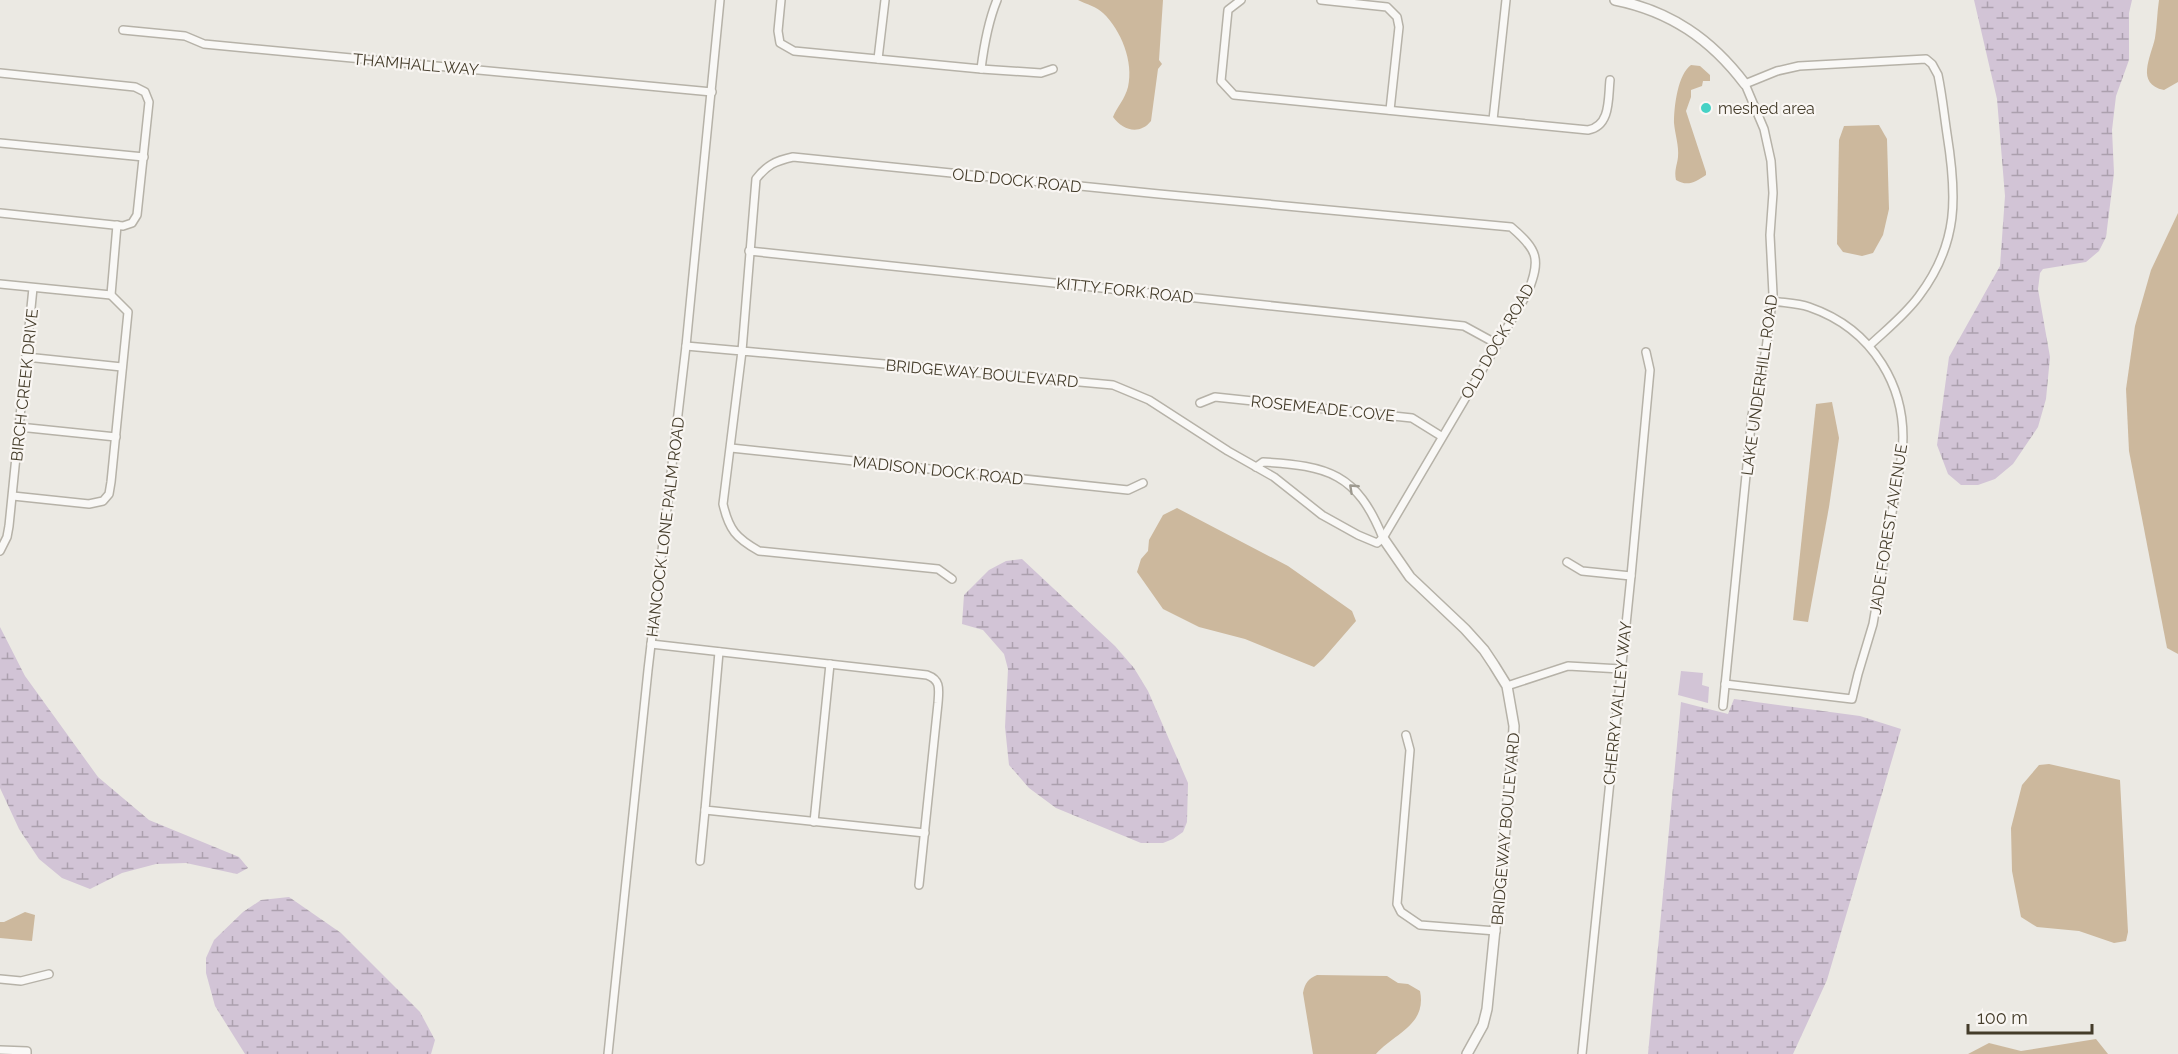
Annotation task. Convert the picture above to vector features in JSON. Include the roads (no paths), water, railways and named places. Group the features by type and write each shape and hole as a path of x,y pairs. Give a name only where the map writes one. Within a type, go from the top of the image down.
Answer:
{"street":[{"name":"HANCOCK LONE PALM ROAD","path":"608,1054 651,644 686,346 720,0"},
{"path":"781,0 778,31 780,43 794,51 981,69 1041,73 1053,69"},
{"path":"878,59 885,0"},
{"path":"981,69 987,33 997,0"},
{"path":"1241,0 1227,10 1221,81 1234,95 1588,130 1594,129 1605,118 1610,80"},
{"path":"1321,0 1387,7 1396,16 1399,27 1390,110"},
{"path":"1493,120 1506,0"},
{"name":"LAKE UNDERHILL ROAD","path":"1615,0 1659,12 1691,29 1721,55 1745,84 1764,129 1771,161 1772,301 1766,349 1752,415 1723,706"},
{"name":"THAMHALL WAY","path":"123,30 185,36 204,44 712,92"},
{"path":"1745,84 1777,70 1807,65 1917,58 1926,59 1935,67 1953,171 1955,194 1952,225 1942,256 1929,282 1912,304 1870,345"},
{"path":"0,73 129,86 140,89 148,97 149,102 136,219 128,225 0,213"},
{"path":"0,143 144,157"},
{"name":"OLD DOCK ROAD","path":"952,579 938,569 759,551 742,542 728,525 723,504 742,351 756,179 766,167 780,160 794,157 1510,227 1525,239 1536,256 1536,271 1528,292 1441,436 1383,538"},
{"path":"111,295 117,225"},
{"name":"KITTY FORK ROAD","path":"749,251 1464,326 1497,344"},
{"path":"0,284 111,295 128,312 110,488 103,501 89,504 13,496"},
{"name":"BIRCH CREEK DRIVE","path":"0,551 8,532 13,496 33,288"},
{"name":"JADE FOREST AVENUE","path":"1725,684 1852,699 1873,624 1903,447 1903,428 1898,399 1889,376 1870,345 1838,321 1808,307 1772,301"},
{"name":"BRIDGEWAY BOULEVARD","path":"686,346 1113,385 1149,400 1274,477 1322,515 1377,543 1383,538"},
{"name":"CHERRY VALLEY WAY","path":"1582,1054 1650,370 1646,352"},
{"path":"26,357 122,367"},
{"name":"ROSEMEADE COVE","path":"1200,403 1215,397 1412,418 1441,436"},
{"path":"19,427 116,437"},
{"name":"MADISON DOCK ROAD","path":"731,448 1128,490 1143,483"},
{"name":"BRIDGEWAY BOULEVARD","path":"1256,467 1263,462 1323,470 1344,480 1355,489 1374,516 1383,538 1410,577 1484,650 1507,686 1514,726 1513,749 1496,931 1487,1009 1483,1025 1467,1054"},
{"path":"1567,562 1582,571 1631,576"},
{"path":"651,644 927,675 935,678 939,683 919,885"},
{"path":"700,861 719,652"},
{"path":"814,822 830,664"},
{"path":"1507,686 1568,666 1621,669"},
{"path":"1406,735 1410,750 1397,904 1401,912 1420,925 1496,931"},
{"path":"705,810 925,833"},
{"path":"0,979 21,981 49,974"},
{"path":"0,1050 27,1051 27,1054"}],"place":[{"name":"meshed area","path":"1706,108"}]}
